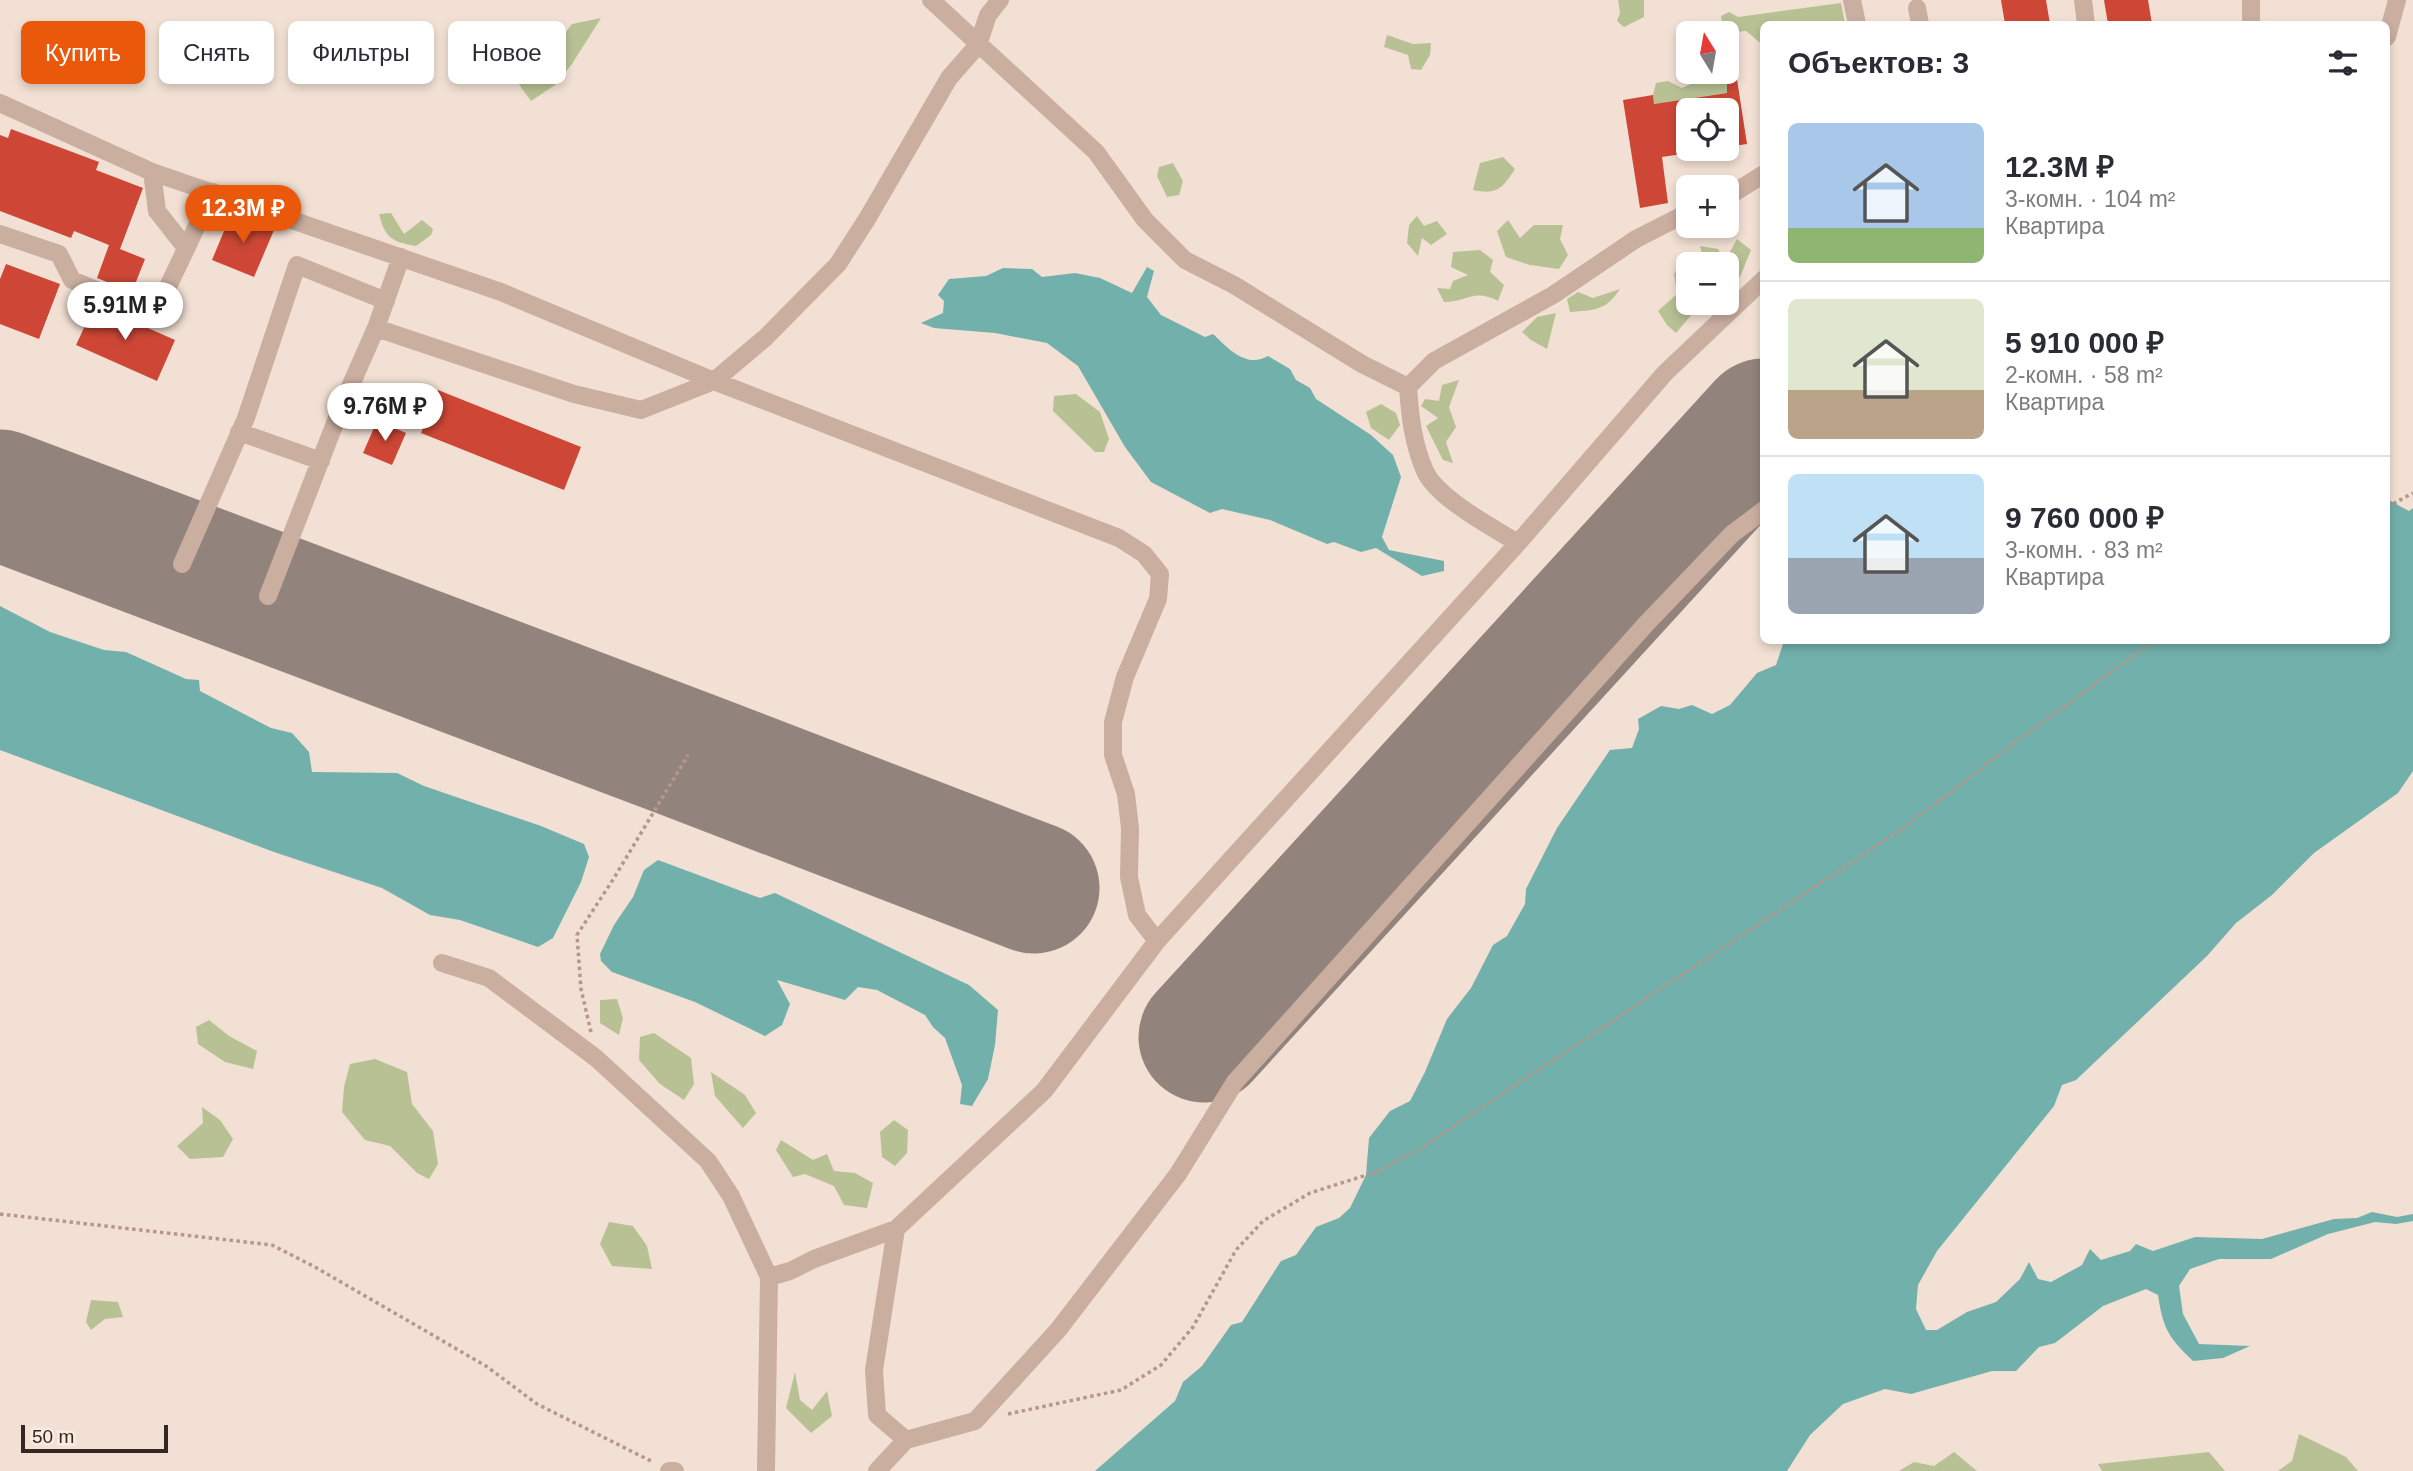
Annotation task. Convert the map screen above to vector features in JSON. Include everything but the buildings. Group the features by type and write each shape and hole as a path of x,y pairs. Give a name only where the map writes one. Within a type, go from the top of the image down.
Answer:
{"lane":[{"path":"931,0 1096,152 1145,220 1185,260 1234,285 1362,364 1408,387"},
{"path":"376,328 574,394 641,410 714,381 765,338 838,264 949,78 978,45 988,15 1000,0"},
{"path":"1852,0 1856,21"},
{"path":"2083,0 2086,21"},
{"path":"2251,0 2251,21"},
{"path":"2390,26 2397,0"},
{"path":"0,103 152,172 501,292 714,381 1119,537 1144,554 1160,574 1158,599 1125,677 1113,722 1113,755 1126,794 1129,817 1129,877 1136,915 1157,941"},
{"path":"152,172 157,211 186,248"},
{"path":"1739,190 1760,176"},
{"path":"0,234 59,254 72,281 155,314 213,192"},
{"path":"1518,544 1455,504 1426,474 1411,427 1408,387 1434,361 1553,295 1636,239 1676,219"},
{"path":"268,596 376,328 401,257"},
{"path":"182,564 239,432 298,265 386,301"},
{"path":"769,1277 896,1229 1044,1091 1157,941 1518,544 1665,373 1760,283"},
{"path":"239,432 321,461"},
{"path":"877,1471 906,1440 975,1421 1058,1330 1162,1195 1235,1082 1646,624 1732,534 1760,513"},
{"path":"442,963 489,978 596,1058 708,1161 731,1196 769,1277 766,1471"},
{"path":"896,1229 874,1370 877,1416 906,1440"}],"path":[{"path":"2390,505 2413,493"},
{"path":"975,1421 1121,1390 1161,1365 1193,1327 1236,1250 1263,1221 1310,1193 1379,1171 1424,1146 1905,828 2013,744 2150,644"},
{"path":"596,1058 581,989 577,935 688,755"},
{"path":"0,1214 272,1245 315,1266 486,1366 537,1404 671,1471"}],"green space":[{"path":"1618,0 1644,0 1644,17 1624,27 1617,21 1620,13"},
{"path":"1841,3 1844,21 1760,21 1760,43 1746,31 1740,32 1740,21 1722,21 1721,16 1729,12 1738,17"},
{"path":"601,18 566,71 566,32 572,24"},
{"path":"1387,35 1413,44 1431,43 1430,55 1421,70 1411,69 1408,55 1384,47"},
{"path":"1668,81 1682,88 1691,84 1732,84 1739,91 1676,98 1676,101 1654,104 1656,83"},
{"path":"519,84 556,84 555,85 531,101"},
{"path":"1503,157 1515,169 1506,181 1493,191 1473,190 1480,163"},
{"path":"1173,163 1183,181 1179,195 1167,197 1157,176 1159,167"},
{"path":"391,213 404,234 422,220 433,229 431,235 416,246 391,238 384,229 379,214"},
{"path":"1417,216 1424,226 1437,221 1447,234 1431,245 1422,238 1418,256 1407,243 1409,225"},
{"path":"1508,220 1520,238 1534,225 1563,225 1560,239 1568,255 1559,269 1530,265 1506,257 1497,231"},
{"path":"1737,239 1751,250 1739,278 1739,252 1730,252"},
{"path":"1700,246 1718,249 1720,252 1702,252"},
{"path":"1480,250 1493,260 1490,272 1504,285 1498,301 1476,296 1444,302 1437,288 1450,289 1453,281 1468,275 1451,267 1453,252"},
{"path":"1620,289 1610,302 1599,308 1570,312 1567,299 1578,292 1593,298"},
{"path":"1676,295 1676,315 1691,315 1676,333 1658,311"},
{"path":"1556,313 1547,349 1522,332 1537,317"},
{"path":"1459,380 1449,407 1456,427 1446,442 1453,463 1443,460 1426,426 1438,418 1421,406 1425,399 1439,401 1442,385"},
{"path":"1076,394 1100,412 1109,439 1104,452 1095,452 1053,411 1054,396"},
{"path":"1381,404 1396,413 1400,425 1389,440 1371,428 1366,412"},
{"path":"617,999 623,1018 619,1035 600,1023 600,1000"},
{"path":"209,1020 229,1036 257,1051 253,1069 225,1062 198,1044 196,1027"},
{"path":"654,1033 691,1058 694,1084 684,1100 660,1084 639,1060 640,1037"},
{"path":"375,1059 407,1072 412,1104 433,1131 438,1164 429,1179 417,1173 390,1146 365,1140 342,1112 344,1087 350,1064"},
{"path":"711,1072 745,1095 756,1113 743,1128 715,1096"},
{"path":"202,1107 220,1120 233,1139 223,1157 190,1159 177,1146 203,1123"},
{"path":"894,1120 908,1130 907,1153 895,1166 882,1157 880,1132"},
{"path":"781,1140 813,1160 827,1154 834,1171 855,1173 873,1183 867,1208 844,1205 834,1186 805,1174 793,1177 776,1150"},
{"path":"609,1222 633,1226 647,1246 652,1269 612,1266 600,1244"},
{"path":"91,1300 118,1302 123,1317 105,1319 91,1330 86,1322"},
{"path":"795,1372 800,1400 812,1410 827,1391 832,1416 811,1433 786,1408"},
{"path":"2299,1434 2346,1457 2358,1471 2278,1471 2292,1461"},
{"path":"1954,1452 1977,1471 1899,1471 1914,1462 1934,1466"},
{"path":"2209,1452 2225,1471 2102,1471 2098,1464"}],"water":[{"path":"1147,267 1154,271 1147,297 1161,315 1205,337 1213,334 1231,351 1245,358 1252,360 1268,356 1290,369 1296,380 1310,388 1316,399 1371,435 1393,455 1401,477 1382,537 1389,550 1444,561 1444,571 1422,576 1376,548 1361,552 1334,542 1327,544 1270,520 1222,509 1210,513 1151,482 1125,447 1078,366 1047,343 995,333 934,328 921,323 943,313 944,301 938,295 949,279 986,276 1003,268 1032,269 1042,277 1075,273 1100,278 1132,293"},
{"path":"2390,501 2409,511 2413,508 2413,771 2398,793 2314,853 2272,895 2236,923 2207,956 2076,1080 2062,1085 2054,1106 1937,1251 1918,1285 1916,1309 1926,1330 1937,1330 1967,1312 1996,1302 2020,1279 2029,1262 2038,1279 2051,1282 2082,1265 2090,1249 2101,1260 2130,1251 2136,1244 2153,1251 2195,1237 2262,1239 2334,1219 2357,1218 2372,1212 2397,1217 2413,1214 2413,1221 2396,1224 2375,1222 2328,1234 2271,1259 2219,1259 2190,1269 2179,1286 2183,1314 2199,1344 2250,1346 2223,1358 2193,1361 2168,1332 2158,1295 2146,1289 2103,1306 2055,1343 2039,1347 2016,1371 1992,1371 1911,1394 1885,1389 1843,1404 1810,1435 1787,1471 1095,1471 1175,1401 1183,1382 1202,1366 1231,1325 1242,1322 1281,1261 1296,1255 1316,1227 1339,1218 1350,1208 1366,1175 1369,1138 1390,1111 1410,1101 1447,1019 1471,988 1493,945 1507,936 1525,904 1526,889 1557,828 1610,750 1632,748 1639,729 1638,719 1661,706 1679,709 1692,705 1712,714 1730,705 1757,673 1776,665 1783,644 2390,644"},
{"path":"0,606 50,632 104,650 126,652 186,679 199,680 200,691 271,728 292,733 309,752 312,772 397,773 424,786 541,826 584,844 589,857 581,882 553,938 538,947 460,920 430,915 382,888 274,852 0,750"},
{"path":"658,860 760,898 775,893 969,985 998,1010 988,1079 972,1106 960,1104 962,1085 945,1038 925,1015 877,990 858,987 845,1000 777,980 790,1004 782,1025 765,1036 695,1002 612,972 601,961 600,954 614,925 633,897 644,870"}],"runway":[{"path":"1204,1037 1760,428"},
{"path":"0,495 1034,888"}]}
